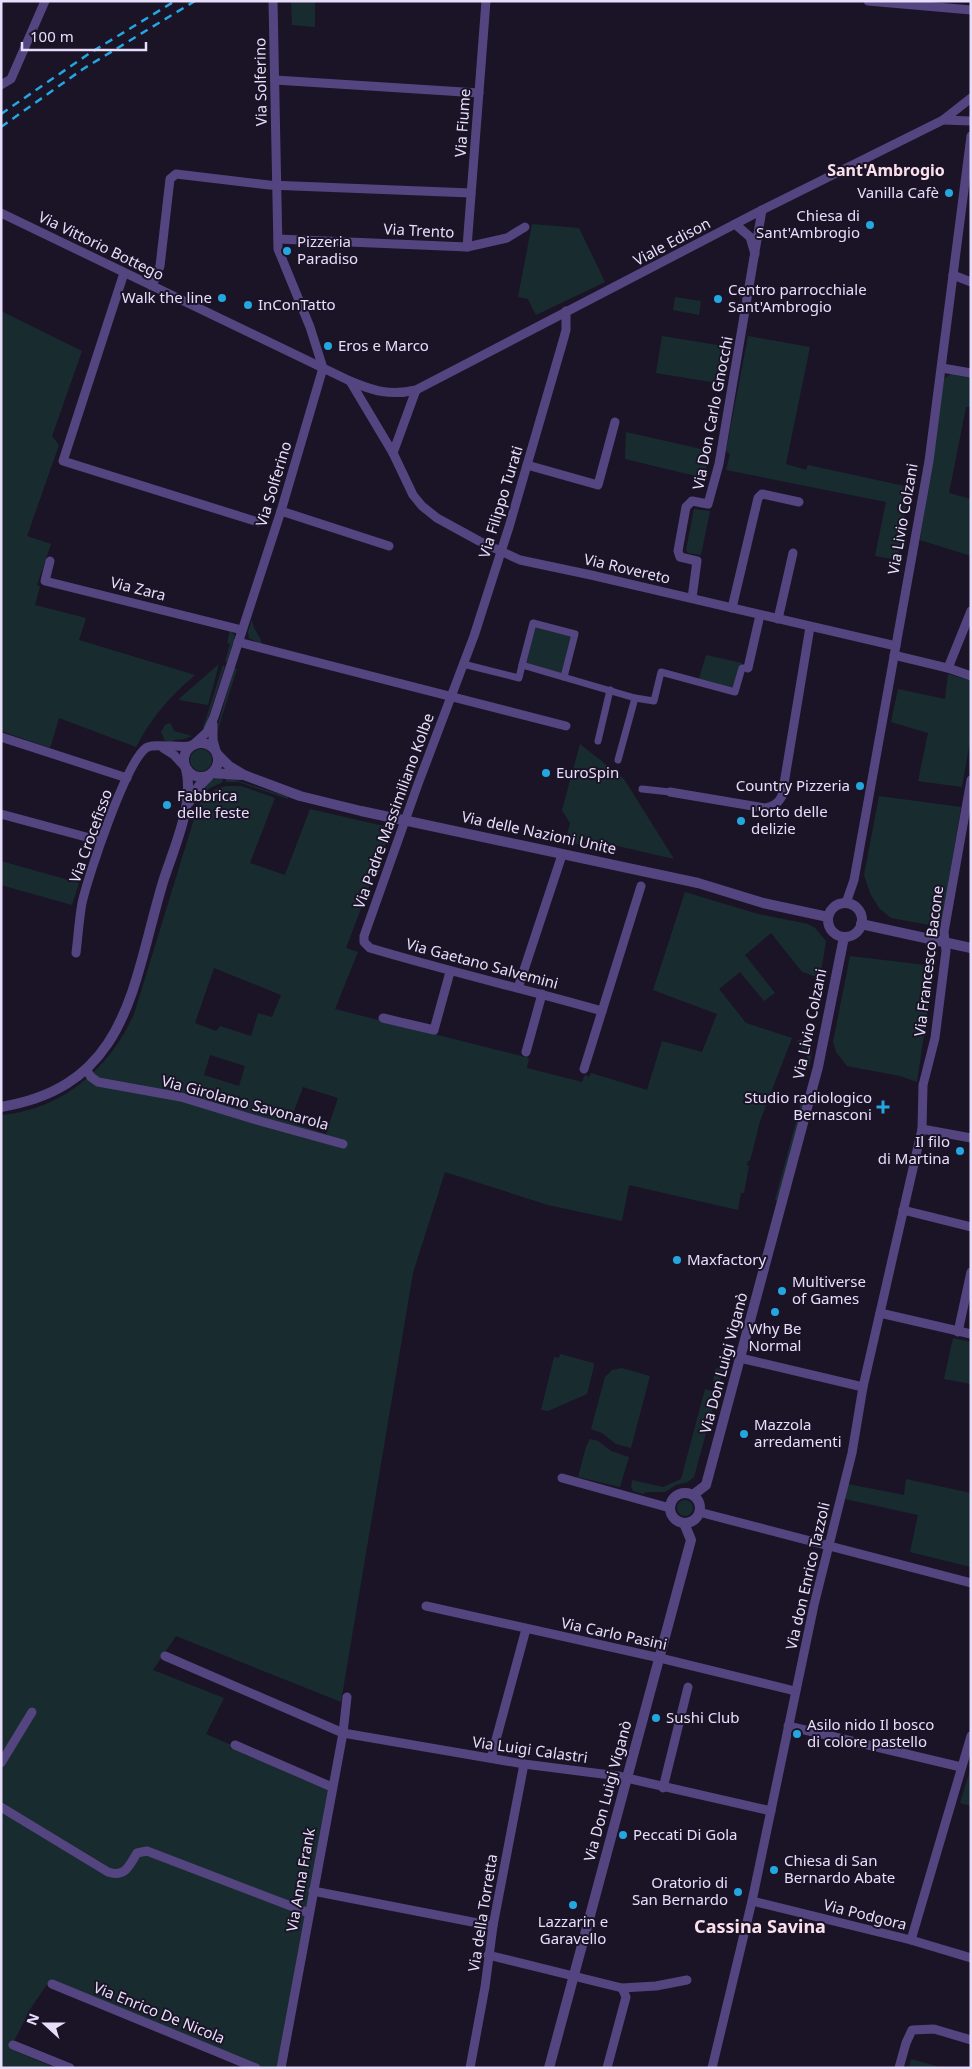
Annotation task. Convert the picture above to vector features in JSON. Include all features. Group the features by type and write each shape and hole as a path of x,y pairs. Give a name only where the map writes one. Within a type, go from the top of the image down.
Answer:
{"street":[{"path":"3,85 11,79 45,1"},
{"name":"Via Solferino","path":"214,717 281,511 323,368 310,328 278,249 273,1"},
{"name":"Via Fiume","path":"467,247 486,1"},
{"path":"868,1 971,10"},
{"path":"275,80 479,93"},
{"path":"943,120 971,98"},
{"path":"943,120 971,120"},
{"name":"Viale Edison","path":"416,390 762,210 943,120"},
{"name":"Via Livio Colzani","path":"846,903 854,880 929,461 953,275 968,180 971,136"},
{"path":"152,286 160,266 170,180 176,174 269,185 471,193"},
{"name":"Via Don Carlo Gnocchi","path":"692,598 697,561 680,557 678,551 686,506 692,501 708,504 721,452 756,256 762,210"},
{"name":"Via Vittorio Bottego","path":"1,213 323,368"},
{"path":"735,224 750,237 756,256"},
{"name":"Via Trento","path":"278,239 467,247 506,238 525,227"},
{"path":"124,273 63,461 258,522"},
{"path":"953,275 971,282"},
{"name":"Via Filippo Turati","path":"450,696 474,636 527,465 566,330 566,311"},
{"path":"323,368 371,390 389,394 416,390 393,453"},
{"path":"942,368 971,373"},
{"name":"Via Rovereto","path":"350,381 393,453 413,495 422,506 437,518 501,551 520,560 692,598 810,627 895,650 971,676"},
{"path":"527,465 598,485 615,422"},
{"path":"732,608 758,498 762,494 799,502"},
{"path":"281,511 389,546"},
{"path":"778,619 793,553"},
{"name":"Via Zara","path":"50,561 46,581 242,630"},
{"path":"948,668 971,611"},
{"path":"522,665 635,698 654,701 661,672 735,692 742,668 748,668 760,615"},
{"path":"463,664 519,678 533,623 575,634 564,677"},
{"path":"642,789 765,808 772,807 778,802 782,796 810,627"},
{"path":"238,642 566,726"},
{"path":"598,741 610,690"},
{"name":"Via Padre Massimiliano Kolbe","path":"364,936 450,696"},
{"path":"618,760 635,698"},
{"path":"1,1101 27,1096 56,1083 80,1066 100,1045 109,1032 122,1006 185,812 189,788 184,756 192,745 206,732 214,717"},
{"path":"185,812 195,791 217,766 212,734 214,717"},
{"path":"1,737 127,778"},
{"path":"159,746 179,748 206,744 229,766 244,775"},
{"name":"Via Crocefisso","path":"76,953 82,903 101,841 127,778 143,750 150,746 159,746"},
{"path":"159,746 174,755 196,776 202,777 211,774 244,775"},
{"name":"Via delle Nazioni Unite","path":"244,775 300,796 361,811 698,883 763,903 828,917"},
{"name":"Via Francesco Bacone","path":"903,1210 922,1129 923,1085 935,1038 946,943 944,932 971,780"},
{"path":"1,814 101,841"},
{"path":"518,988 562,855"},
{"path":"584,1069 640,886"},
{"path":"846,903 856,908 862,918 861,924 855,933 844,937 839,936 830,928 828,917 835,906 846,903"},
{"path":"1,1107 22,1104 63,1086 86,1069 103,1052 120,1025 134,989 145,953 150,924"},
{"path":"861,924 971,948"},
{"name":"Via Gaetano Salvemini","path":"364,936 364,942 370,948 450,972 542,994 602,1011"},
{"name":"Via Livio Colzani","path":"774,1232 820,1060 844,937"},
{"path":"383,1018 434,1030 450,972"},
{"path":"526,1052 542,994"},
{"name":"Via Girolamo Savonarola","path":"86,1069 91,1077 98,1082 181,1097 343,1144"},
{"path":"922,1129 971,1138"},
{"path":"903,1210 971,1227"},
{"name":"Via don Enrico Tazzoli","path":"712,2068 752,1901 814,1605 852,1453 863,1388 903,1210"},
{"name":"Via Don Luigi Viganò","path":"693,1495 706,1484 774,1232"},
{"path":"958,1332 971,1272"},
{"path":"880,1313 971,1334"},
{"path":"740,1358 863,1388"},
{"path":"562,1478 670,1508"},
{"path":"687,1492 693,1495 699,1502 699,1512 694,1520 684,1523 678,1521 673,1517 670,1508 671,1502 677,1494 687,1492"},
{"path":"699,1512 971,1583"},
{"name":"Via Don Luigi Viganò","path":"549,2068 691,1540 684,1523"},
{"name":"Via Carlo Pasini","path":"426,1606 660,1658 795,1691"},
{"path":"491,1758 526,1629"},
{"name":"Via Luigi Calastri","path":"165,1656 343,1732 524,1764 627,1778 663,1788 771,1811"},
{"path":"663,1788 688,1686"},
{"name":"Via Anna Frank","path":"282,2068 348,1697"},
{"path":"1,1763 32,1712"},
{"path":"788,1726 961,1767"},
{"path":"910,1940 971,1736"},
{"path":"235,1745 332,1787"},
{"name":"Via della Torretta","path":"470,2068 487,1974 493,1926 524,1764"},
{"path":"1,1807 116,1875 123,1873 137,1853 147,1851 309,1913"},
{"path":"313,1892 493,1926"},
{"name":"Via Podgora","path":"752,1901 910,1940 971,1958"},
{"path":"488,1955 622,1988 656,1986 687,1980"},
{"name":"Via Enrico De Nicola","path":"52,1984 256,2068"},
{"path":"608,2068 626,1996 622,1988"},
{"path":"899,2068 912,2030 934,2029 971,2040"},
{"path":"14,2045 70,2068"}],"green space":[{"path":"291,1 315,1 315,27 292,25"},
{"path":"532,224 579,228 605,282 536,315 528,299 518,297"},
{"path":"675,297 701,301 699,315 673,310"},
{"path":"1,311 82,351 52,436 59,445 27,536 51,544 37,585 40,586 35,605 86,618 79,640 195,675 162,708 148,726 136,747 59,718 50,748 1,731"},
{"path":"662,336 730,347 723,384 656,373"},
{"path":"748,336 810,347 786,464 806,470 808,465 909,487 898,560 875,556 886,502 726,470 730,454 726,451"},
{"path":"952,373 971,377 971,407 966,407 949,493 971,499 971,556 920,540 944,379"},
{"path":"626,432 710,451 704,478 625,459"},
{"path":"694,509 710,511 701,555 688,553 686,550"},
{"path":"252,619 262,645 249,638 248,632"},
{"path":"533,623 575,634 564,677 522,665"},
{"path":"230,630 235,636 227,662 225,661 230,644 227,643"},
{"path":"706,655 742,663 735,692 698,682"},
{"path":"219,664 208,705 179,700 179,699"},
{"path":"223,665 225,666 205,729 203,728"},
{"path":"234,668 237,669 216,732"},
{"path":"948,674 971,681 971,735 962,787 918,781 928,733 891,722 898,689 945,699"},
{"path":"170,723 174,731 192,736 173,740 172,744 165,741 161,732 165,725"},
{"path":"580,744 624,779 674,859 583,838 581,845 566,840 570,823 562,810"},
{"path":"201,749 209,752 212,760 209,768 201,771 193,768 190,760 193,752"},
{"path":"222,777 223,782 210,788 202,795 198,792 214,778"},
{"path":"226,777 288,797 288,799 238,782 226,782"},
{"path":"241,786 275,798 250,863 285,875 310,809 388,827 390,831 346,948 358,952 335,1009 529,1058 527,1068 582,1082 585,1075 589,1077 591,1073 647,1090 662,1041 702,1052 717,1014 653,990 685,892 758,914 808,924 815,928 826,941 820,978 802,972 771,933 745,955 775,993 764,1001 740,972 719,989 746,1023 792,1038 760,1121 750,1161 748,1161 747,1165 749,1166 744,1193 741,1193 738,1210 629,1185 622,1221 548,1205 445,1172 413,1273 341,1702 176,1636 153,1670 224,1698 206,1734 231,1745 230,1748 329,1789 278,2068 262,2068 50,1980 31,2008 10,2049 56,2068 1,2068 1,1115 44,1105 64,1095 81,1083 112,1052 134,1014 198,806 210,793 218,788","holes":["214,968 281,995 272,1017 258,1013 251,1036 220,1026 216,1031 195,1023","210,1055 245,1066 239,1086 204,1075","303,1087 338,1098 326,1134 290,1122"]},
{"path":"879,796 961,807 941,927 891,918 879,908 870,893 864,875"},
{"path":"1,861 79,883 72,905 1,885"},
{"path":"850,956 934,966 917,1082 900,1076 847,1066 836,1052 833,1042"},
{"path":"801,1039 812,1053 809,1067 807,1055 797,1041"},
{"path":"805,1101 778,1201 775,1200 801,1103"},
{"path":"953,1338 971,1342 971,1384 944,1379"},
{"path":"560,1354 593,1363 594,1366 587,1394 548,1411 541,1410 554,1357 559,1358"},
{"path":"724,1367 719,1384 713,1381 715,1369"},
{"path":"622,1368 650,1376 631,1448 616,1444 602,1433 591,1429 605,1377 612,1370"},
{"path":"705,1389 717,1393 694,1477 688,1482 676,1485 665,1492 646,1492 643,1494 633,1491 631,1487 632,1480 663,1487 681,1479"},
{"path":"590,1439 598,1441 611,1451 629,1457 620,1487 578,1477"},
{"path":"906,1479 971,1493 971,1567 910,1552 918,1515 845,1499 848,1484 904,1495"},
{"path":"685,1500 691,1502 693,1508 691,1514 685,1516 679,1514 677,1508 679,1502"},
{"path":"971,1767 971,1806 960,1803"},
{"path":"911,2059 943,2068 909,2068"}],"railway":[{"path":"1,114 90,53 175,1"},
{"path":"1,127 83,69 195,1"}],"place":[{"name":"Vanilla Cafè","path":"949,193"},
{"name":"Chiesa di Sant'Ambrogio","path":"870,225"},
{"name":"Pizzeria Paradiso","path":"287,251"},
{"name":"Walk the line","path":"222,298"},
{"name":"Centro parrocchiale Sant'Ambrogio","path":"718,299"},
{"name":"InConTatto","path":"248,305"},
{"name":"Eros e Marco","path":"328,346"},
{"name":"EuroSpin","path":"546,773"},
{"name":"Country Pizzeria","path":"860,786"},
{"name":"Fabbrica delle feste","path":"167,805"},
{"name":"L'orto delle delizie","path":"741,821"},
{"name":"Studio radiologico Bernasconi","path":"883,1107"},
{"name":"Il filo di Martina","path":"960,1151"},
{"name":"Maxfactory","path":"677,1260"},
{"name":"Multiverse of Games","path":"782,1291"},
{"name":"Why Be Normal","path":"775,1312"},
{"name":"Mazzola arredamenti","path":"744,1434"},
{"name":"Sushi Club","path":"656,1718"},
{"name":"Asilo nido Il bosco di colore pastello","path":"797,1734"},
{"name":"Peccati Di Gola","path":"623,1835"},
{"name":"Chiesa di San Bernardo Abate","path":"774,1870"},
{"name":"Oratorio di San Bernardo","path":"738,1892"},
{"name":"Lazzarin e Garavello","path":"573,1905"}],"district":[{"name":"Sant'Ambrogio","path":"886,170"},
{"name":"Cassina Savina","path":"760,1927"}]}
